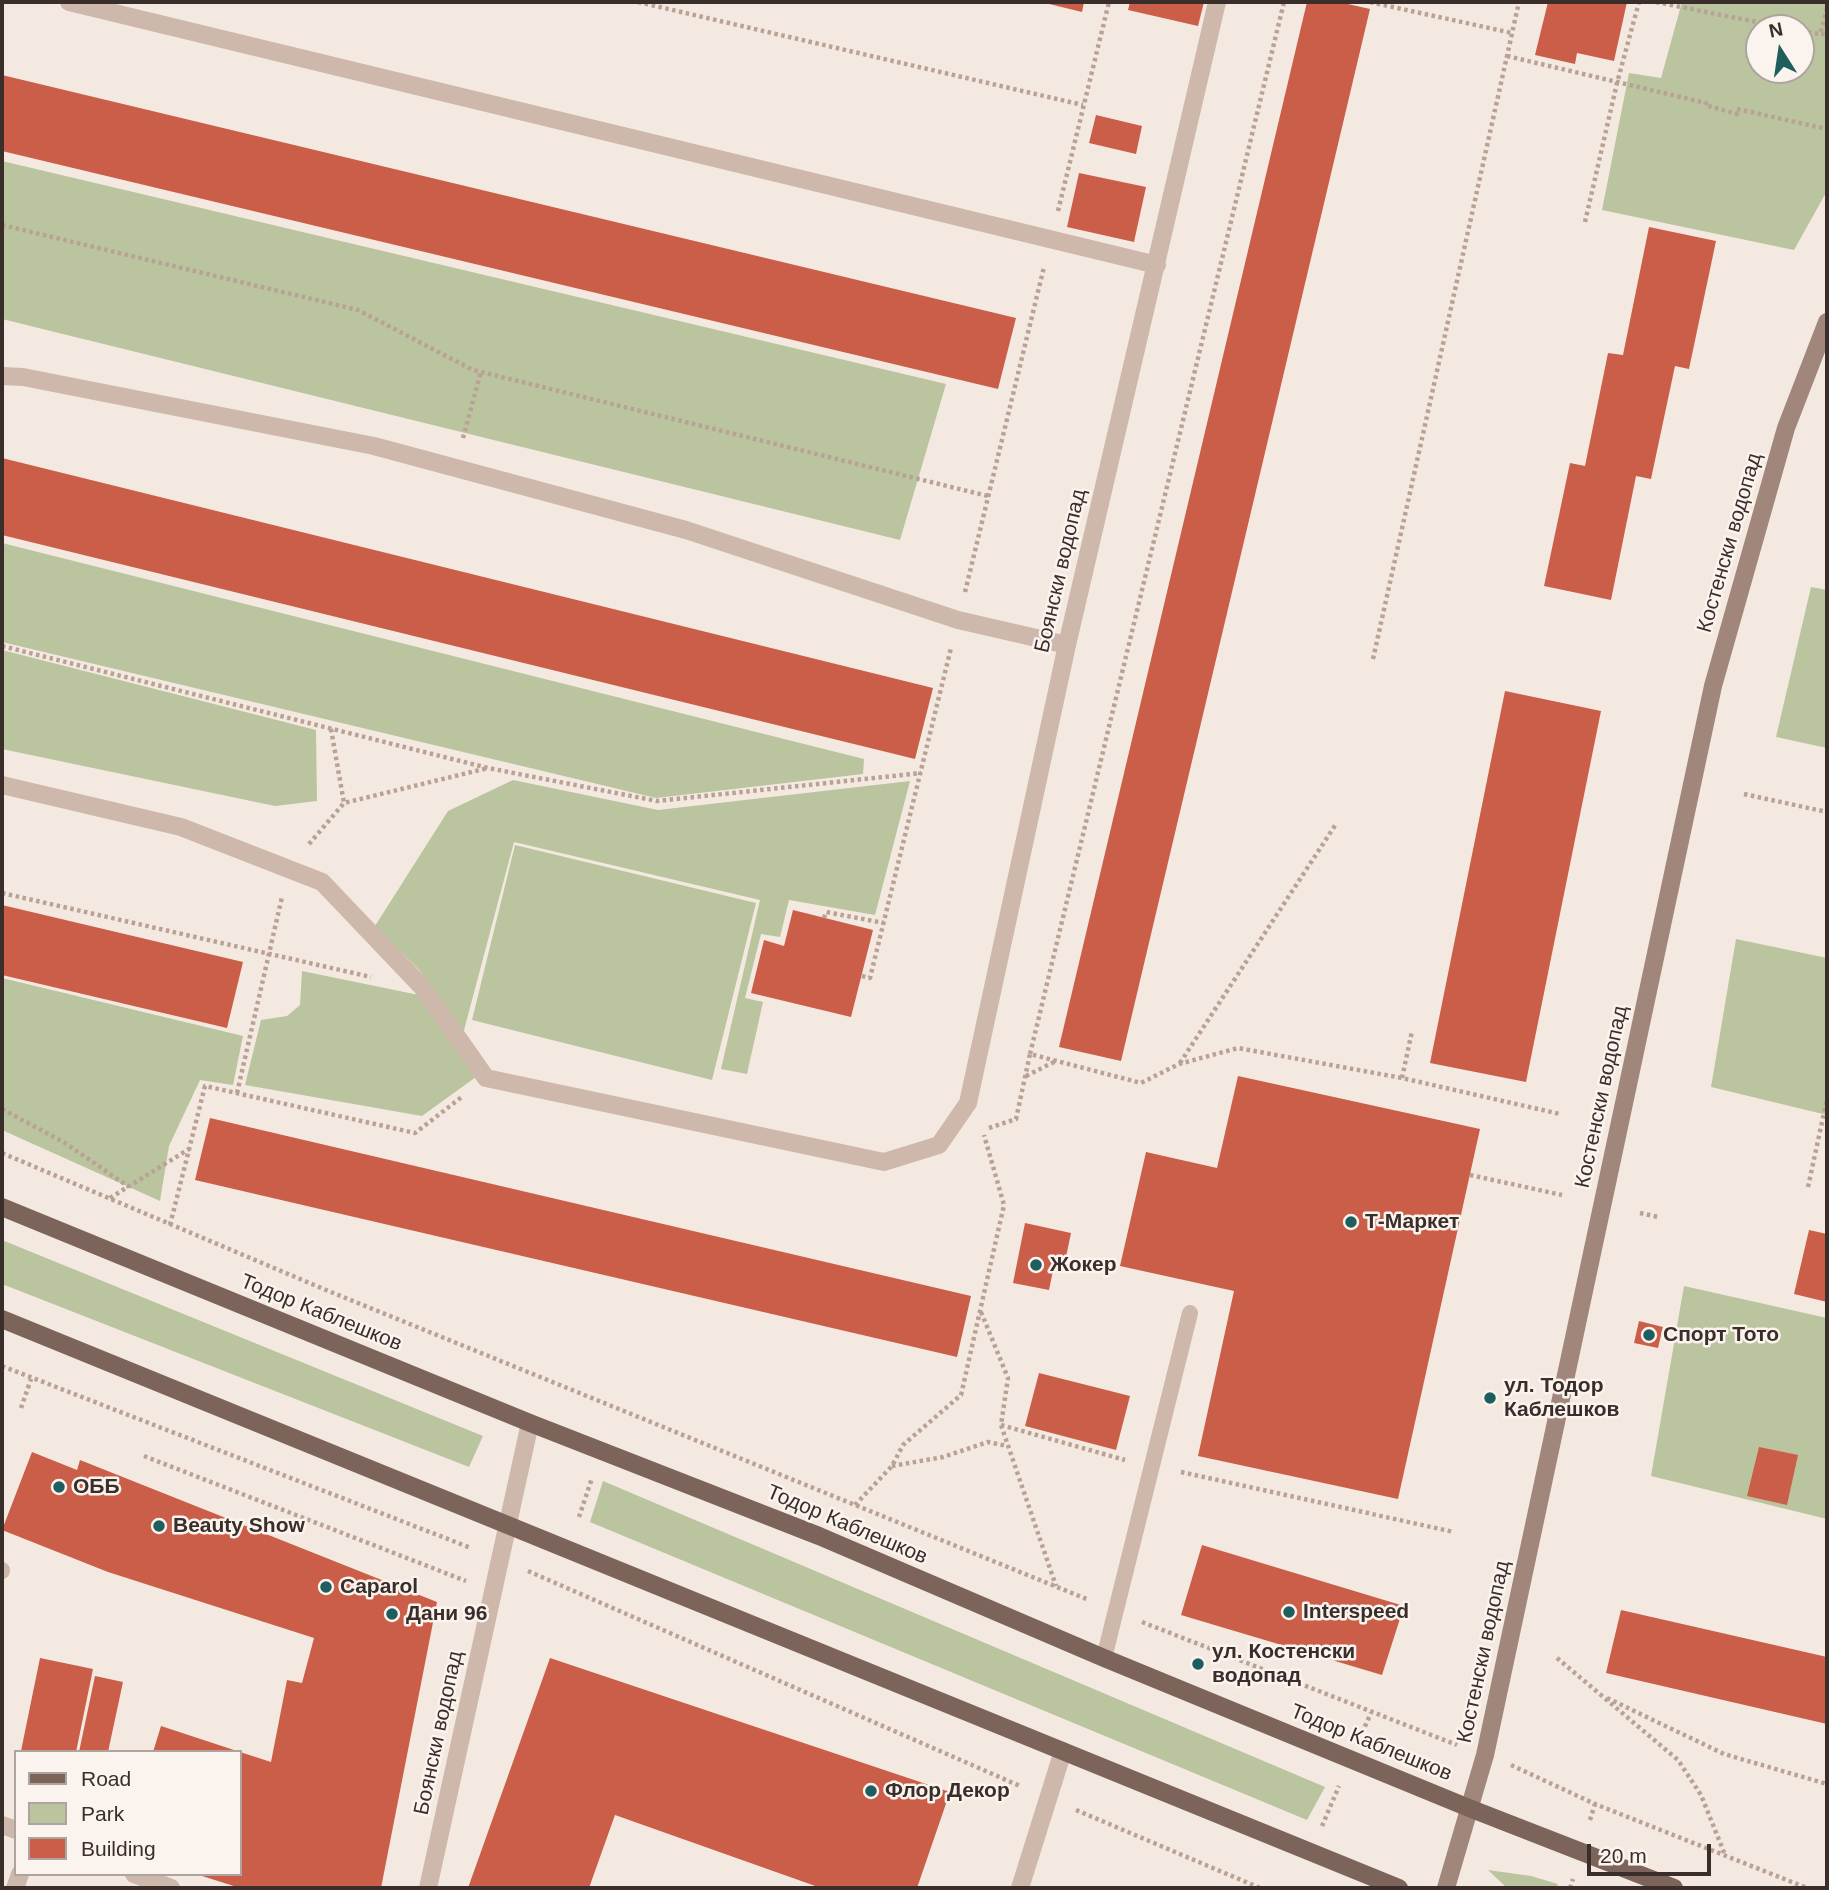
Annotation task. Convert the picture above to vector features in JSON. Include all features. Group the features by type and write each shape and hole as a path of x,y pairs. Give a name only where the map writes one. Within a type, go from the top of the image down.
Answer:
{"main road":[{"name":"Тодор Каблешков","path":"2,1207 530,1423 819,1536 1104,1658 1469,1808 1674,1888"},
{"path":"2,1319 1399,1888"}],"street":[{"path":"69,2 1157,265"},
{"name":"Боянски водопад","path":"486,1078 884,1162 939,1145 968,1103 1067,645 1217,2"},
{"name":"Костенски водопад","path":"1446,1888 1485,1755 1713,686 1786,428 1827,322"},
{"path":"2,376 23,377 374,446 686,530 958,620 1067,645"},
{"path":"2,785 181,827 322,881 414,978 486,1078"},
{"name":"Боянски водопад","path":"428,1888 530,1423"},
{"path":"1020,1888 1063,1751"},
{"path":"139,1876 171,1888"}],"lane":[{"path":"1104,1658 1191,1313"}],"path":[{"path":"638,2 1084,105"},
{"path":"862,976 870,978 884,923 1109,2"},
{"path":"1016,1119 1284,2"},
{"path":"1370,2 1512,33"},
{"path":"1373,659 1519,2"},
{"path":"1585,222 1639,2"},
{"path":"1656,2 1745,20"},
{"path":"1820,34 1827,8"},
{"path":"1815,33 1827,34"},
{"path":"1507,56 1706,103 1705,105 1737,114 1737,109 1827,129"},
{"path":"2,225 358,310 473,369 988,496"},
{"path":"455,468 481,371"},
{"path":"2,646 488,768 657,801 920,774"},
{"path":"331,729 344,803"},
{"path":"237,1093 288,869 344,803 488,768"},
{"path":"1744,794 1827,812"},
{"path":"1179,1064 1336,824"},
{"path":"2,893 372,977"},
{"path":"824,918 826,912 884,923"},
{"path":"1402,1078 1412,1031"},
{"path":"1030,1054 1141,1083 1179,1064 1238,1048 1402,1078 1560,1114"},
{"path":"1025,1077 1057,1061"},
{"path":"170,1224 205,1086 415,1133 486,1078"},
{"path":"1808,1187 1827,1099"},
{"path":"2,1109 65,1143 129,1187"},
{"path":"855,1505 892,1466 903,1445 961,1395 1004,1205 982,1130"},
{"path":"110,1198 189,1149"},
{"path":"2,1153 615,1408 1093,1601"},
{"path":"1470,1175 1562,1195"},
{"path":"1640,1213 1658,1217"},
{"path":"980,1311 1008,1378 1001,1425 1056,1587"},
{"path":"2,1367 468,1547"},
{"path":"20,1408 31,1379"},
{"path":"612,1417 615,1408"},
{"path":"1001,1425 1152,1468 1201,1475 1454,1532"},
{"path":"892,1466 943,1457 988,1442 1008,1446"},
{"path":"144,1456 493,1592"},
{"path":"579,1517 592,1478"},
{"path":"546,1579 1020,1786"},
{"path":"1144,1623 1399,1724"},
{"path":"1557,1658 1678,1760 1701,1795 1726,1856"},
{"path":"1600,1695 1724,1754 1827,1784"},
{"path":"1365,1727 1371,1713"},
{"path":"1524,1770 1595,1804 1807,1888"},
{"path":"1321,1829 1340,1783"},
{"path":"1590,1820 1595,1804"},
{"path":"1072,1808 1260,1888"}],"green space":[{"path":"1682,2 1827,2 1827,191 1794,250 1602,210 1629,73 1661,78"},
{"path":"2,161 946,384 900,540 2,319"},
{"path":"2,543 864,759 863,774 656,798 2,642"},
{"path":"1811,587 1827,590 1827,748 1776,737"},
{"path":"2,650 316,730 317,801 275,806 2,749"},
{"path":"513,780 658,810 910,781 875,915 789,900 780,937 761,934 745,998 763,1002 747,1074 721,1069 760,900 514,842 463,1034 420,971 375,926 448,811"},
{"path":"515,845 756,903 712,1080 472,1020"},
{"path":"1736,939 1827,958 1827,1115 1711,1087"},
{"path":"302,971 419,995 476,1077 422,1116 245,1085 261,1020 287,1016 300,1005"},
{"path":"2,978 243,1036 233,1085 200,1080 169,1146 160,1201 2,1130"},
{"path":"2,1240 483,1436 469,1467 2,1284"},
{"path":"1684,1286 1827,1318 1827,1519 1651,1476"},
{"path":"603,1481 1325,1787 1307,1820 590,1522"},
{"path":"1488,1870 1531,1876 1558,1884 1556,1888 1507,1888"}],"building":[{"path":"1041,2 1084,2 1082,12"},
{"path":"1130,2 1204,2 1198,26 1128,10"},
{"path":"1307,2 1339,2 1370,9 1121,1061 1059,1047"},
{"path":"1548,2 1627,2 1614,61 1577,53 1575,64 1535,55"},
{"path":"2,75 1016,318 998,389 2,151"},
{"path":"1096,115 1142,126 1136,154 1089,143"},
{"path":"1079,173 1146,187 1134,242 1067,227"},
{"path":"1649,227 1716,241 1689,369 1675,366 1651,479 1636,476 1611,600 1544,586 1570,463 1585,466 1608,353 1623,355"},
{"path":"2,458 933,688 915,759 2,535"},
{"path":"1505,691 1601,711 1526,1082 1430,1063"},
{"path":"2,905 243,962 227,1028 2,975"},
{"path":"793,910 873,930 851,1017 751,993 764,940 784,946"},
{"path":"1238,1076 1480,1129 1398,1499 1198,1456 1234,1291 1120,1266 1146,1152 1217,1168"},
{"path":"210,1118 971,1296 957,1357 195,1180"},
{"path":"1025,1223 1071,1233 1065,1262 1055,1261 1049,1290 1013,1283"},
{"path":"1809,1230 1827,1234 1827,1302 1794,1294"},
{"path":"1639,1321 1663,1327 1658,1348 1634,1343"},
{"path":"1039,1373 1130,1396 1116,1450 1025,1426"},
{"path":"1759,1447 1798,1455 1787,1505 1747,1496"},
{"path":"32,1452 77,1470 80,1460 437,1602 381,1888 240,1888 202,1876 242,1876 242,1753 271,1762 287,1680 302,1683 314,1638 108,1572 2,1530"},
{"path":"1202,1545 1404,1606 1382,1675 1181,1615"},
{"path":"1621,1610 1827,1657 1827,1724 1606,1673"},
{"path":"40,1658 93,1669 76,1750 21,1750"},
{"path":"550,1658 950,1792 917,1888 821,1888 615,1815 589,1888 468,1888"},
{"path":"95,1676 123,1682 108,1750 79,1750"},
{"path":"161,1726 234,1750 154,1750"}],"place":[{"name":"Т-Маркет","path":"1351,1222"},
{"name":"Жокер","path":"1036,1265"},
{"name":"Спорт Тото","path":"1649,1335"},
{"name":"ул. Тодор Каблешков","path":"1490,1398"},
{"name":"ОББ","path":"59,1487"},
{"name":"Beauty Show","path":"159,1526"},
{"name":"Caparol","path":"326,1587"},
{"name":"Interspeed","path":"1289,1612"},
{"name":"Дани 96","path":"392,1614"},
{"name":"ул. Костенски водопад","path":"1198,1664"},
{"name":"Флор Декор","path":"871,1791"}]}
